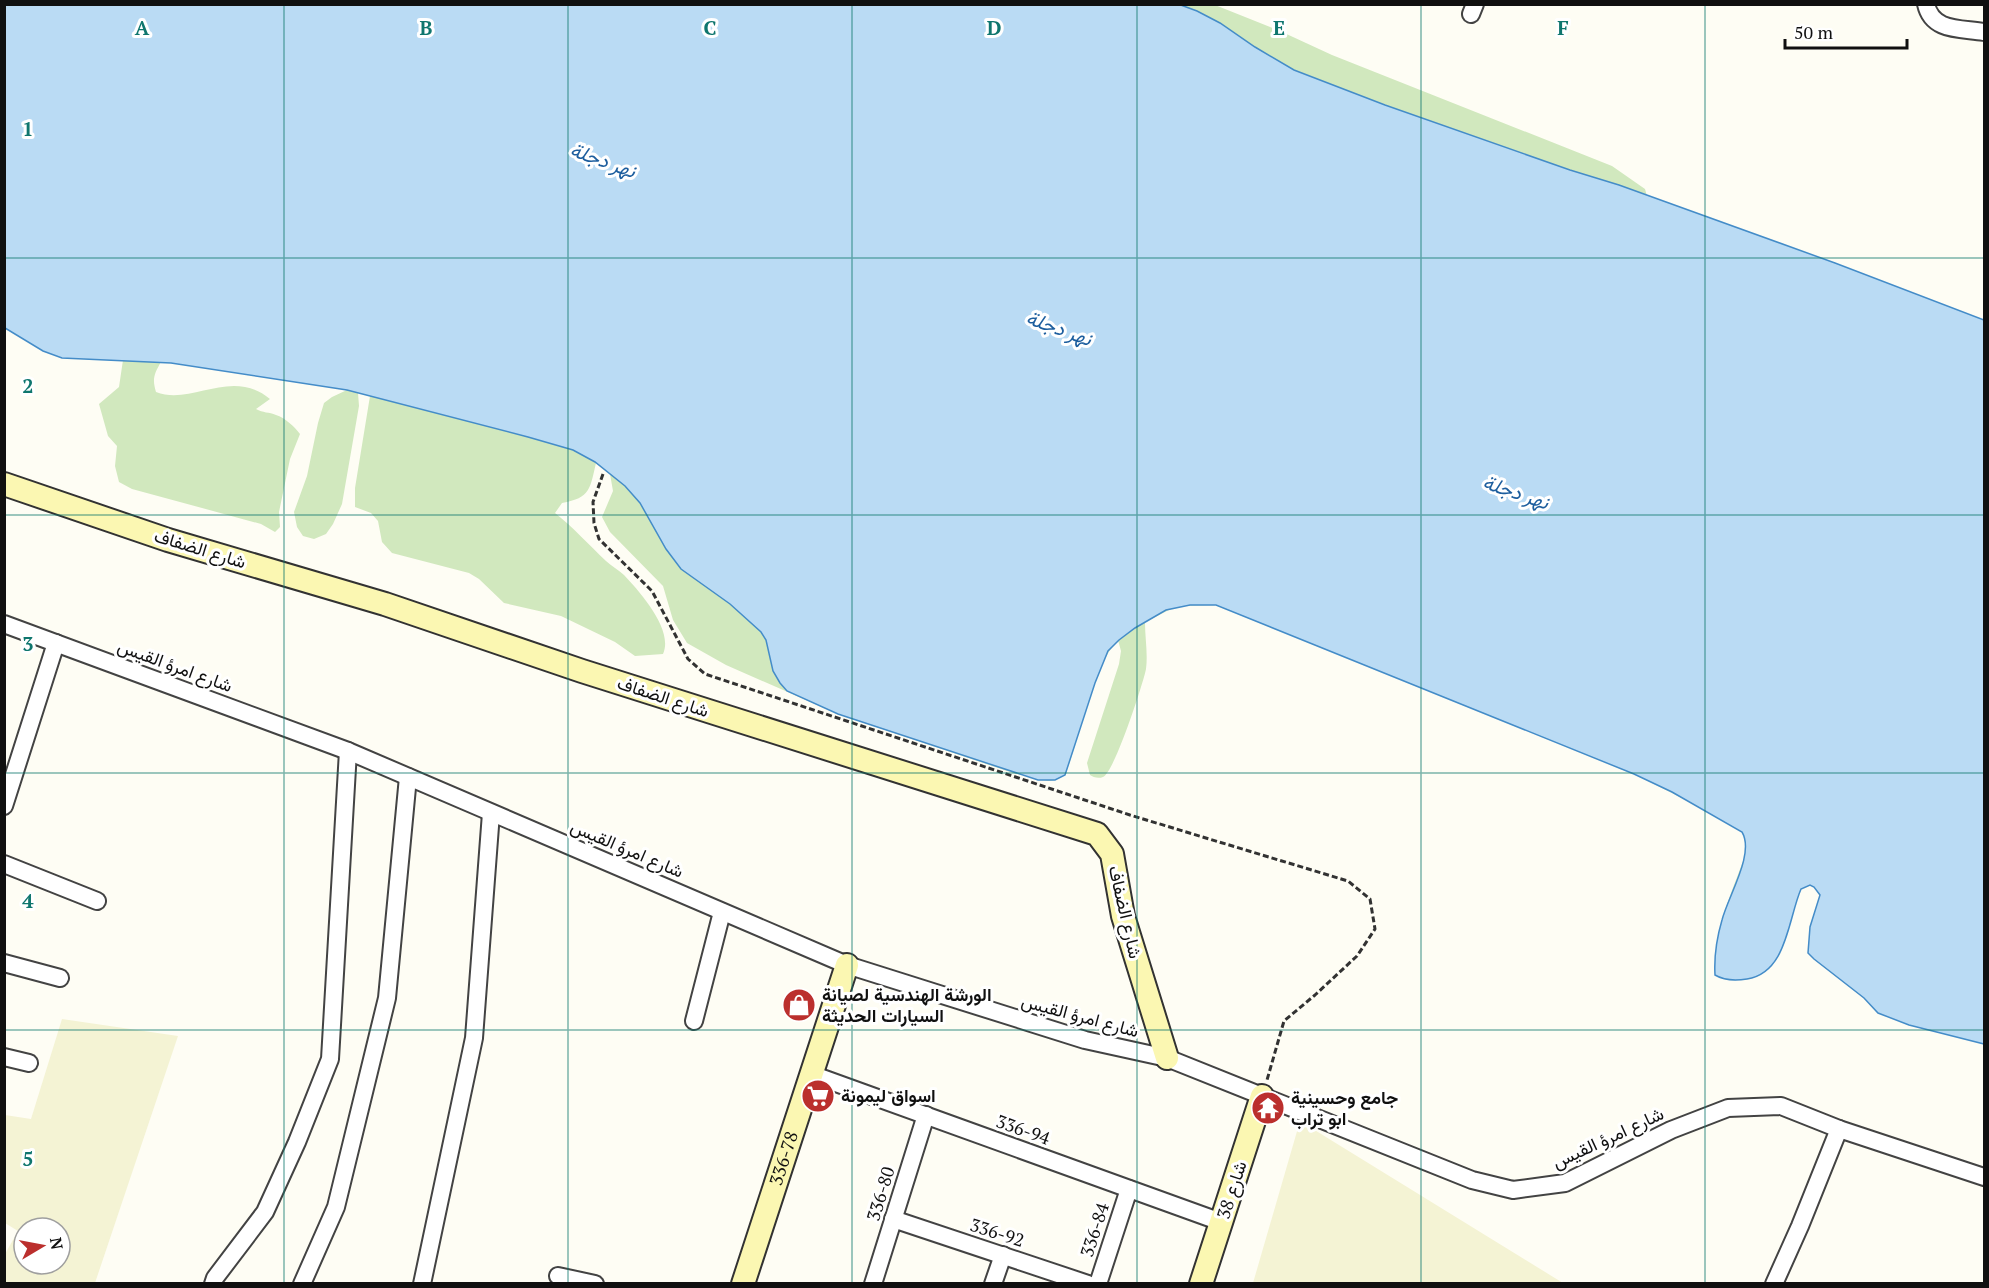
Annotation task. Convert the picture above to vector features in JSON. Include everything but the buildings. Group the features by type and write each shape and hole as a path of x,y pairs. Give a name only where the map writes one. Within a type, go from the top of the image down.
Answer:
{"street":[{"path":"1926,4 1928,14 1936,24 1984,32"},
{"name":"شارع الضفاف","path":"4,484 168,540 385,604 582,671 1097,834 1112,854 1123,916 1167,1058"},
{"name":"شارع امرؤ القيس","path":"4,624 348,751 847,965 1084,1040 1167,1058 1472,1180 1513,1190 1565,1183 1671,1130 1728,1108 1781,1106 1839,1129 1984,1177"},
{"path":"4,806 57,643"},
{"path":"213,1284 215,1278 265,1212 297,1142 330,1059 348,751"},
{"path":"302,1284 336,1207 387,998 408,777"},
{"path":"422,1284 474,1038 491,813"},
{"path":"4,864 97,900"},
{"path":"694,1021 722,912"},
{"path":"4,963 60,978"},
{"name":"336-78","path":"743,1284 847,965"},
{"path":"4,1057 29,1063"},
{"name":"336-94","path":"811,1074 1221,1222"},
{"name":"شارع 38","path":"1202,1284 1262,1096"},
{"name":"336-80","path":"873,1284 926,1116"},
{"path":"1774,1284 1839,1129"},
{"name":"336-84","path":"1098,1284 1129,1189"},
{"name":"336-92","path":"893,1219 1088,1284"},
{"path":"993,1284 1003,1255"},
{"path":"558,1276 595,1284"}],"path":[{"path":"603,474 593,502 594,523 599,539 652,591 688,659 705,674 1119,811 1348,881 1370,899 1375,929 1358,956 1284,1021 1262,1096"}],"green space":[{"path":"1125,5 1215,5 1332,55 1612,166 1645,189 1647,196 1644,203 1316,85 1310,76"},
{"path":"123,360 161,362 154,377 156,392 170,395 226,386 241,386 255,390 270,399 256,409 283,418 300,434 290,459 279,512 280,527 275,532 261,524 132,489 119,482 115,466 117,446 108,436 99,404 119,387"},
{"path":"347,390 358,393 359,406 342,504 326,534 314,539 303,536 297,527 294,512 307,476 324,403"},
{"path":"370,396 573,450 595,462 897,514 1641,722 1889,957 1878,1013 1864,998 1808,953 1810,927 1820,895 1810,885 1801,889 1784,943 1770,967 1760,975 1747,979 1730,980 1715,975 1720,929 1746,850 1745,836 1733,825 1634,774 1216,605 1177,606 1145,622 1147,663 1140,692 1114,761 1103,777 1097,778 1090,775 1087,763 1119,664 1121,651 1118,640 1099,669 1065,775 1048,781 1013,773 838,714 726,665 687,643 673,620 663,586 610,532 602,517 613,491 610,474 596,463 588,491 579,498 562,503 555,513 624,575 646,601 664,634 663,654 635,656 615,642 561,616 504,603 479,579 469,573 392,553 382,542 378,521 371,513 355,507 355,488"},
{"path":"62,1019 178,1036 95,1283 5,1283 5,1254 12,1242 12,1276 72,1276 72,1216 12,1216 12,1227 5,1223 5,1115 31,1119"},
{"path":"1300,1121 1563,1283 1253,1283"}],"water":[{"name":"نهر دجلة","path":"1178,4 1220,23 1294,70 1385,105 1619,185 1835,263 1984,320 1984,1044 1909,1025 1878,1013 1864,998 1814,959 1808,953 1810,927 1820,895 1810,885 1801,889 1784,943 1770,967 1760,975 1747,979 1730,980 1715,975 1715,954 1720,927 1743,863 1745,841 1742,832 1672,792 1634,774 1216,605 1190,605 1166,610 1119,640 1108,651 1095,683 1065,775 1055,780 1038,780 838,714 787,691 773,671 766,640 761,632 730,604 681,569 666,549 640,503 625,486 595,462 573,450 347,390 171,363 62,358 43,351 5,328 5,5"}],"place":[{"name":"الورشة الهندسية لصيانة السيارات الحديثة","path":"799,1005"},
{"name":"اسواق ليمونة","path":"818,1096"},
{"name":"جامع وحسينية ابو تراب","path":"1268,1108"}]}
